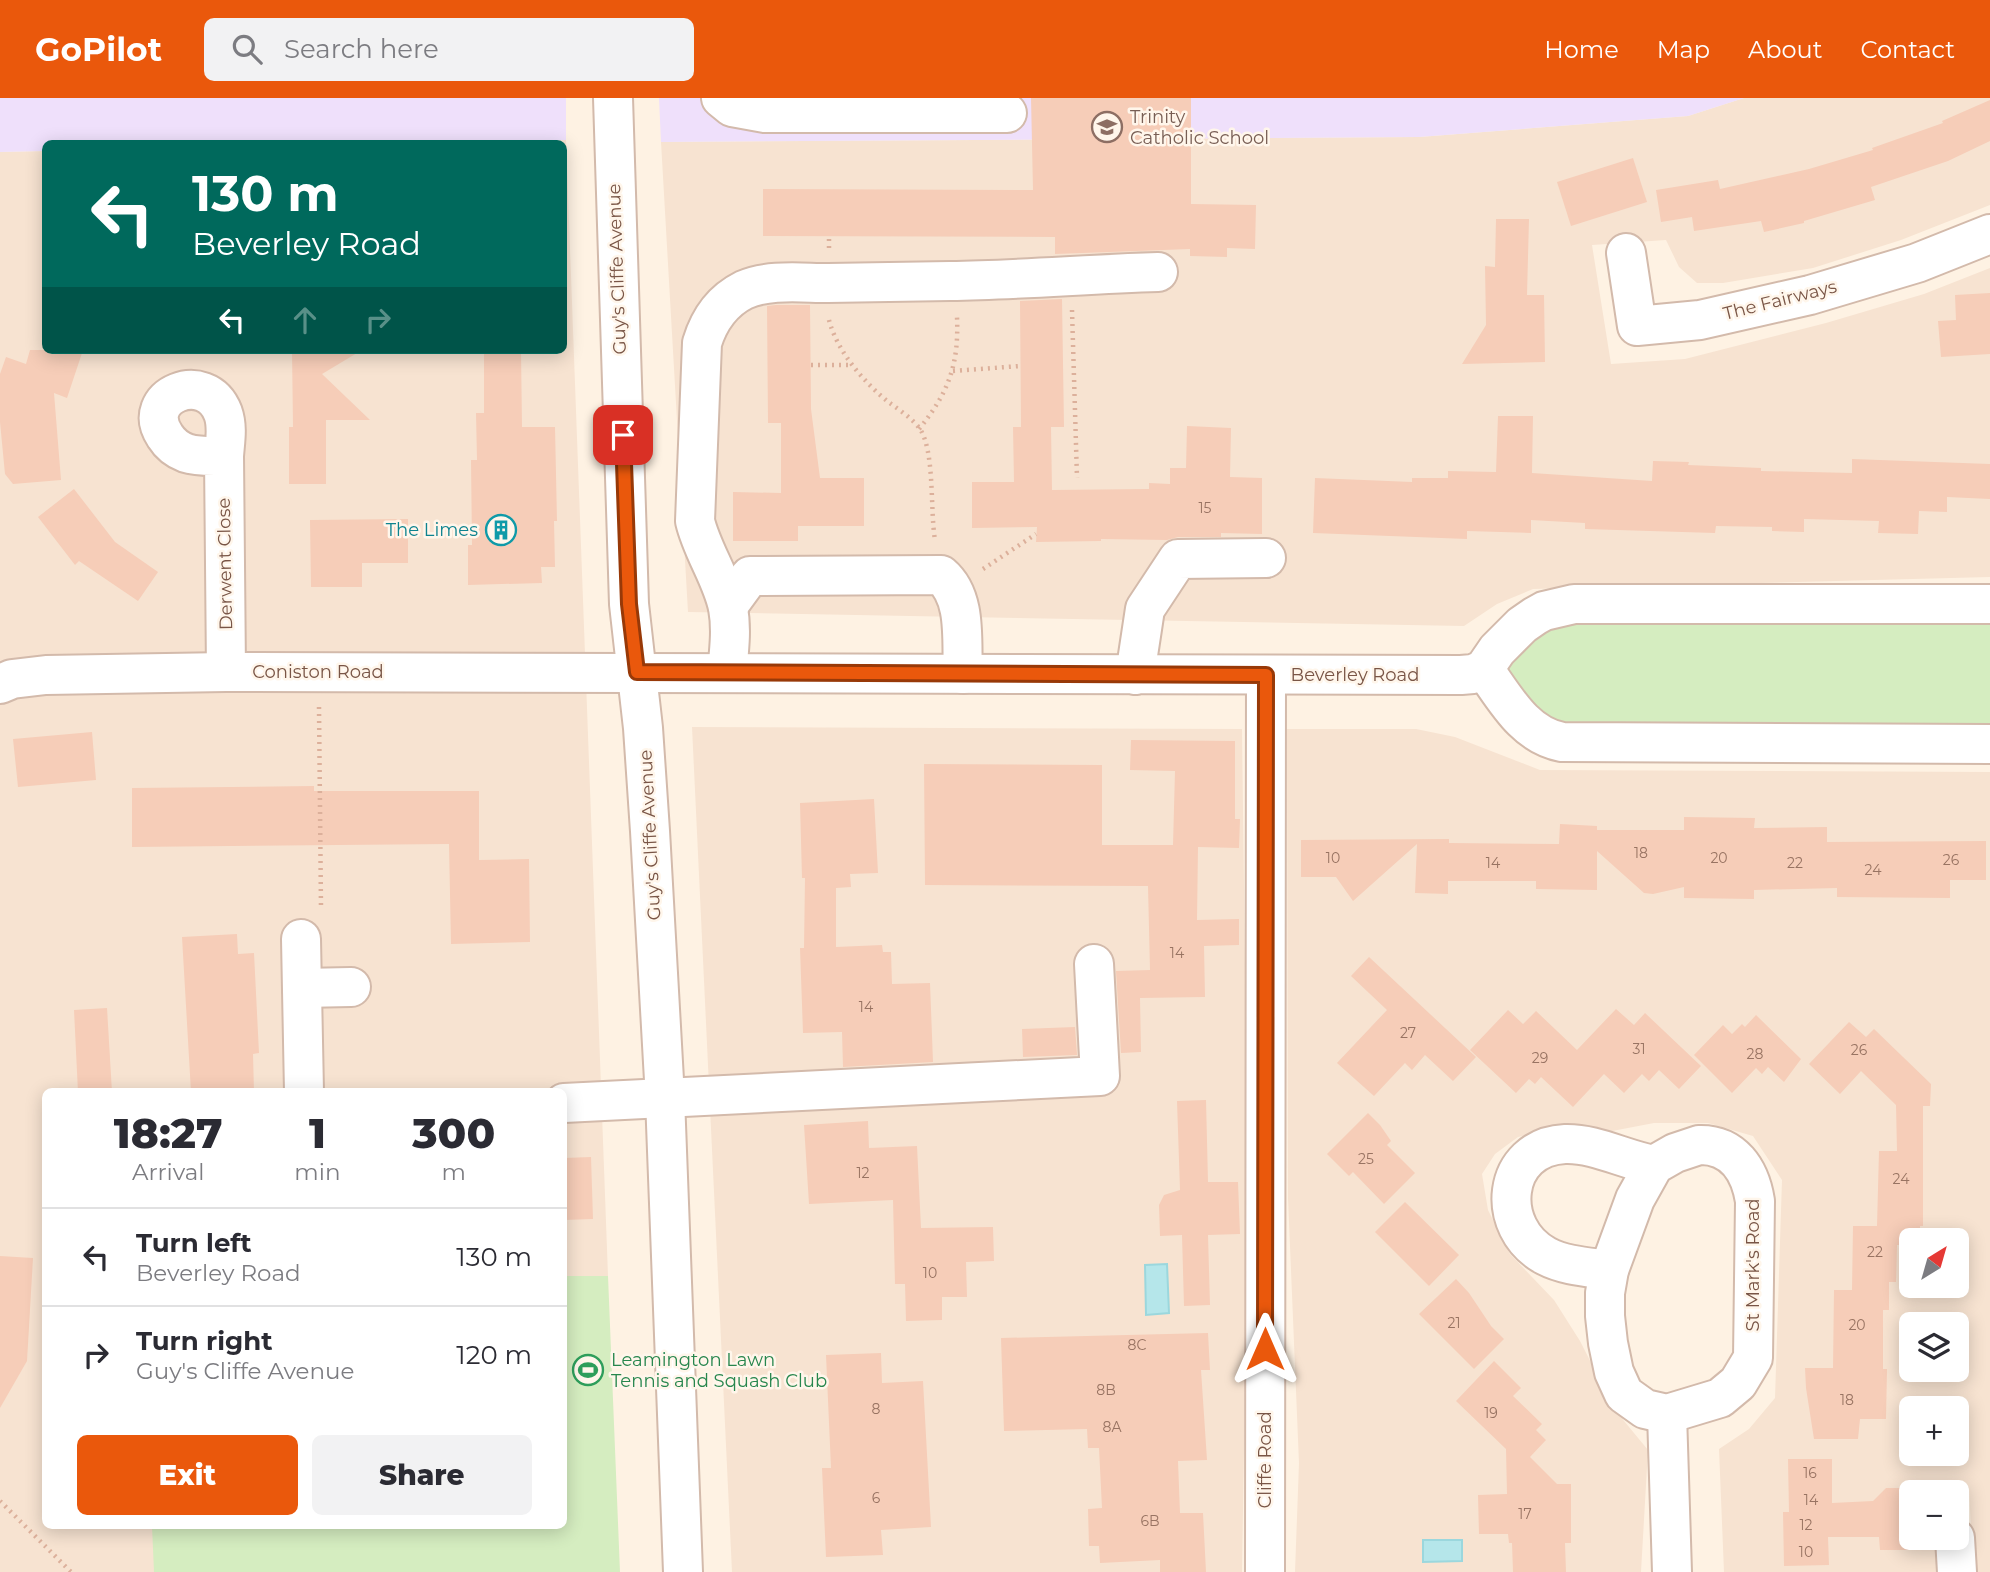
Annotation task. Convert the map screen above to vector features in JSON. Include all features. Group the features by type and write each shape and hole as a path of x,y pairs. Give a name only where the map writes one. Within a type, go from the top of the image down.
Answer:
{"street":[{"name":"Guy's Cliffe Avenue","path":"613,98 629,604 643,728 665,1098 683,1572"},
{"path":"721,98 732,107 765,113 1007,113"},
{"name":"The Fairways","path":"1626,253 1637,326 1700,320 1810,295 1917,263 1990,234"},
{"path":"727,673 731,626 728,606 695,521 702,342 707,326 724,304 745,290 775,283 955,281 1158,272"},
{"name":"Derwent Close","path":"224,456 226,672"},
{"path":"1135,675 1145,609 1178,559 1266,558"},
{"path":"728,606 750,576 947,582 958,595 963,674"},
{"path":"1990,604 1574,604 1544,611 1522,625 1497,650 1483,669 1527,725 1548,739 1562,742 1990,744"},
{"name":"Beverley Road","path":"637,672 1461,675 1473,674 1483,669"},
{"name":"Coniston Road","path":"0,684 12,679 46,676 226,672 637,672"},
{"name":"Cliffe Road","path":"1265,1572 1266,675"},
{"path":"304,1088 302,988 311,927"},
{"path":"567,1103 1100,1076 1094,964"},
{"path":"302,988 351,987"},
{"path":"1609,1270 1557,1261 1545,1256 1527,1242 1514,1221 1511,1208 1512,1186 1527,1160 1554,1145 1566,1144 1586,1146 1654,1165 1635,1199 1609,1270 1605,1316 1614,1372 1624,1394 1645,1409 1667,1414 1672,1572"},
{"name":"St Mark's Road","path":"1654,1165 1686,1148 1699,1145 1717,1147 1734,1157 1747,1172 1753,1185 1755,1201 1753,1358 1738,1383 1720,1398 1667,1414"},
{"path":"1955,1550 1956,1572"}],"path":[{"path":"829,236 829,322 837,342 852,365 877,392 919,429 927,448 934,530 947,582 1037,534"},
{"path":"1071,274 1077,478"},
{"path":"919,429 932,411 953,371 957,322 955,281"},
{"path":"811,365 852,365"},
{"path":"953,371 1020,366"},
{"path":"311,927 319,706"},
{"path":"0,1501 71,1572"}],"shaded area":[{"path":"0,98 566,98 566,140 42,140 42,151 0,152"},
{"name":"Trinity Catholic School","path":"659,98 1744,98 1688,116 1419,137 661,142"},
{"path":"1744,98 1990,98 1990,205 1901,240 1813,268 1723,283 1697,283 1679,267 1666,240 1592,245 1611,364 1685,359 1826,323 1924,294 1990,268 1990,577 1533,589 1497,604 1464,626 688,612 661,142 1419,137 1688,116"},
{"path":"42,151 42,354 567,354 567,167 608,1276 567,1276 567,1088 42,1088 42,1529 155,1529 158,1572 0,1572 0,152"},
{"path":"692,727 1242,729 1248,1201 1242,1572 732,1572"},
{"path":"1287,729 1416,729 1455,737 1540,770 1990,772 1990,1572 1973,1572 1969,1480 1899,1480 1899,1550 1936,1550 1937,1572 1724,1572 1719,1449 1749,1429 1775,1398 1782,1180 1753,1136 1708,1123 1654,1123 1607,1132 1557,1128 1518,1137 1495,1154 1482,1174 1488,1210 1510,1254 1554,1300 1580,1341 1615,1410 1648,1450 1641,1572 1295,1572 1299,1463 1288,1198"}],"green space":[{"path":"1990,621 1990,729 1554,727 1511,681 1509,668 1512,659 1529,638 1566,622"},
{"name":"Leamington Lawn Tennis and Squash Club","path":"567,1276 608,1276 620,1572 154,1572 152,1529 567,1529"}],"water":[{"path":"1167,1264 1169,1313 1146,1315 1145,1265"},
{"path":"1423,1540 1462,1540 1462,1561 1423,1562"}],"building":[{"path":"1031,98 1191,98 1191,204 1256,205 1255,249 1227,248 1227,257 1190,256 1190,249 1055,254 1055,237 763,236 763,189 1033,190"},
{"path":"1990,100 1990,141 1948,161 1871,187 1875,200 1804,223 1764,232 1761,221 1694,231 1692,217 1661,222 1656,190 1718,180 1720,189 1809,169 1873,150 1872,148 1943,123 1942,121"},
{"path":"1633,158 1647,202 1571,226 1557,182"},
{"path":"1496,219 1529,219 1527,295 1544,295 1545,362 1462,364 1486,325 1485,266 1495,267"},
{"path":"1990,293 1990,354 1941,357 1938,321 1956,320 1955,295"},
{"path":"1062,299 1064,427 1051,427 1052,490 1149,489 1149,483 1170,484 1170,468 1186,468 1187,426 1231,428 1230,477 1262,478 1262,534 1221,533 1221,537 1178,537 1167,540 1036,542 1037,527 972,528 972,482 1014,482 1013,427 1021,427 1020,301"},
{"path":"810,305 811,409 820,478 864,478 864,526 798,526 798,541 733,541 733,492 781,493 781,423 768,423 767,306"},
{"path":"30,350 42,350 42,354 82,354 67,398 54,393 61,480 13,484 5,474 0,422 0,374 6,357 26,364"},
{"path":"292,354 355,354 322,374 370,420 326,420 326,484 289,484 289,427 293,427"},
{"name":"The Limes","path":"484,354 521,354 522,427 555,427 555,567 541,567 542,583 468,585 468,545 472,545 471,460 477,460 476,413 484,413"},
{"path":"1498,416 1533,416 1532,473 1652,481 1653,461 1761,468 1761,471 1852,473 1852,459 1990,464 1990,499 1947,497 1947,512 1919,511 1918,534 1878,533 1879,521 1804,519 1804,532 1772,531 1772,527 1716,526 1715,533 1585,529 1585,523 1531,520 1531,533 1467,531 1467,539 1313,533 1315,478 1412,482 1412,478 1448,478 1448,471 1496,472"},
{"path":"74,489 115,542 158,572 138,601 79,561 75,565 38,517"},
{"path":"408,519 408,563 362,563 362,587 311,587 310,520"},
{"path":"92,732 96,780 18,787 13,739"},
{"path":"1131,740 1235,741 1235,819 1240,819 1239,848 1198,847 1197,920 1239,919 1239,945 1204,946 1205,997 1140,998 1141,1052 1121,1053 1116,971 1150,970 1148,886 925,885 924,764 1102,765 1102,845 1173,845 1175,771 1130,770"},
{"path":"314,786 314,791 479,791 479,860 529,859 530,942 451,944 449,844 132,847 132,788"},
{"path":"874,799 878,873 850,874 851,887 836,888 836,947 882,945 883,952 891,952 892,984 930,983 933,1062 843,1067 842,1032 803,1033 800,948 804,948 805,878 802,878 800,803"},
{"path":"1684,817 1755,818 1754,828 1827,827 1827,842 1986,841 1986,880 1950,880 1950,898 1837,897 1837,888 1754,890 1754,899 1684,898 1684,887 1653,894 1644,893 1597,851 1597,890 1536,889 1536,881 1448,881 1448,894 1415,893 1417,844 1353,901 1336,877 1301,877 1301,840 1449,839 1449,843 1559,844 1560,824 1597,826 1597,830 1684,830"},
{"path":"237,934 238,954 254,953 259,1053 253,1054 254,1088 191,1088 182,937"},
{"path":"1369,957 1476,1057 1453,1081 1425,1055 1412,1070 1405,1063 1374,1096 1337,1063 1387,1010 1351,976"},
{"path":"107,1008 112,1088 78,1088 74,1010"},
{"path":"1616,1009 1634,1025 1645,1013 1701,1066 1679,1089 1659,1070 1649,1081 1642,1074 1624,1093 1604,1074 1573,1107 1541,1077 1535,1084 1529,1079 1516,1093 1470,1050 1508,1010 1523,1024 1536,1011 1577,1050"},
{"path":"1756,1015 1801,1059 1784,1082 1768,1067 1762,1074 1756,1068 1732,1093 1694,1055 1723,1025 1732,1034 1742,1024 1745,1027"},
{"path":"1849,1022 1866,1037 1874,1029 1931,1084 1930,1106 1923,1106 1923,1226 1899,1228 1896,1282 1889,1282 1889,1310 1883,1310 1883,1369 1887,1369 1886,1419 1860,1419 1858,1439 1814,1439 1805,1368 1833,1368 1834,1290 1852,1290 1853,1226 1877,1226 1879,1151 1897,1151 1896,1105 1861,1071 1840,1094 1809,1064"},
{"path":"1075,1027 1077,1055 1023,1057 1022,1029"},
{"path":"1206,1100 1208,1182 1238,1182 1240,1234 1208,1235 1210,1305 1184,1306 1182,1235 1160,1236 1159,1205 1164,1195 1180,1190 1177,1101"},
{"path":"1368,1113 1391,1141 1387,1145 1415,1173 1384,1204 1353,1172 1349,1176 1327,1154"},
{"path":"868,1121 869,1148 917,1146 921,1228 993,1227 994,1261 966,1262 967,1297 942,1297 942,1320 906,1321 905,1284 895,1284 893,1200 809,1204 804,1125"},
{"path":"591,1157 593,1219 567,1220 567,1158"},
{"path":"1405,1202 1459,1255 1429,1286 1375,1232"},
{"path":"0,1256 33,1258 27,1361 0,1408"},
{"path":"1456,1279 1504,1339 1474,1369 1419,1314"},
{"path":"1208,1333 1210,1370 1201,1370 1207,1460 1178,1461 1180,1513 1203,1513 1206,1572 1160,1572 1160,1560 1100,1563 1099,1546 1089,1546 1088,1509 1102,1508 1099,1448 1088,1448 1087,1429 1004,1431 1001,1338"},
{"path":"881,1353 882,1383 923,1381 931,1527 881,1530 883,1555 826,1557 822,1468 831,1468 826,1355"},
{"path":"1494,1361 1521,1388 1513,1396 1542,1424 1536,1430 1546,1440 1530,1457 1557,1484 1571,1484 1571,1543 1565,1543 1566,1572 1513,1572 1512,1543 1509,1543 1508,1534 1479,1534 1478,1495 1507,1494 1506,1449 1456,1401"},
{"path":"1788,1459 1832,1459 1832,1503 1873,1501 1886,1488 1899,1488 1899,1550 1880,1550 1879,1537 1828,1537 1829,1565 1784,1566 1783,1512 1789,1512"}],"place":[{"name":"Trinity Catholic School","path":"1107,127"},
{"name":"The Limes","path":"501,530"},
{"name":"Leamington Lawn Tennis and Squash Club","path":"588,1370"}],"route":[{"path":"623,435 629,604 637,672 1266,675 1265,1349"}]}
